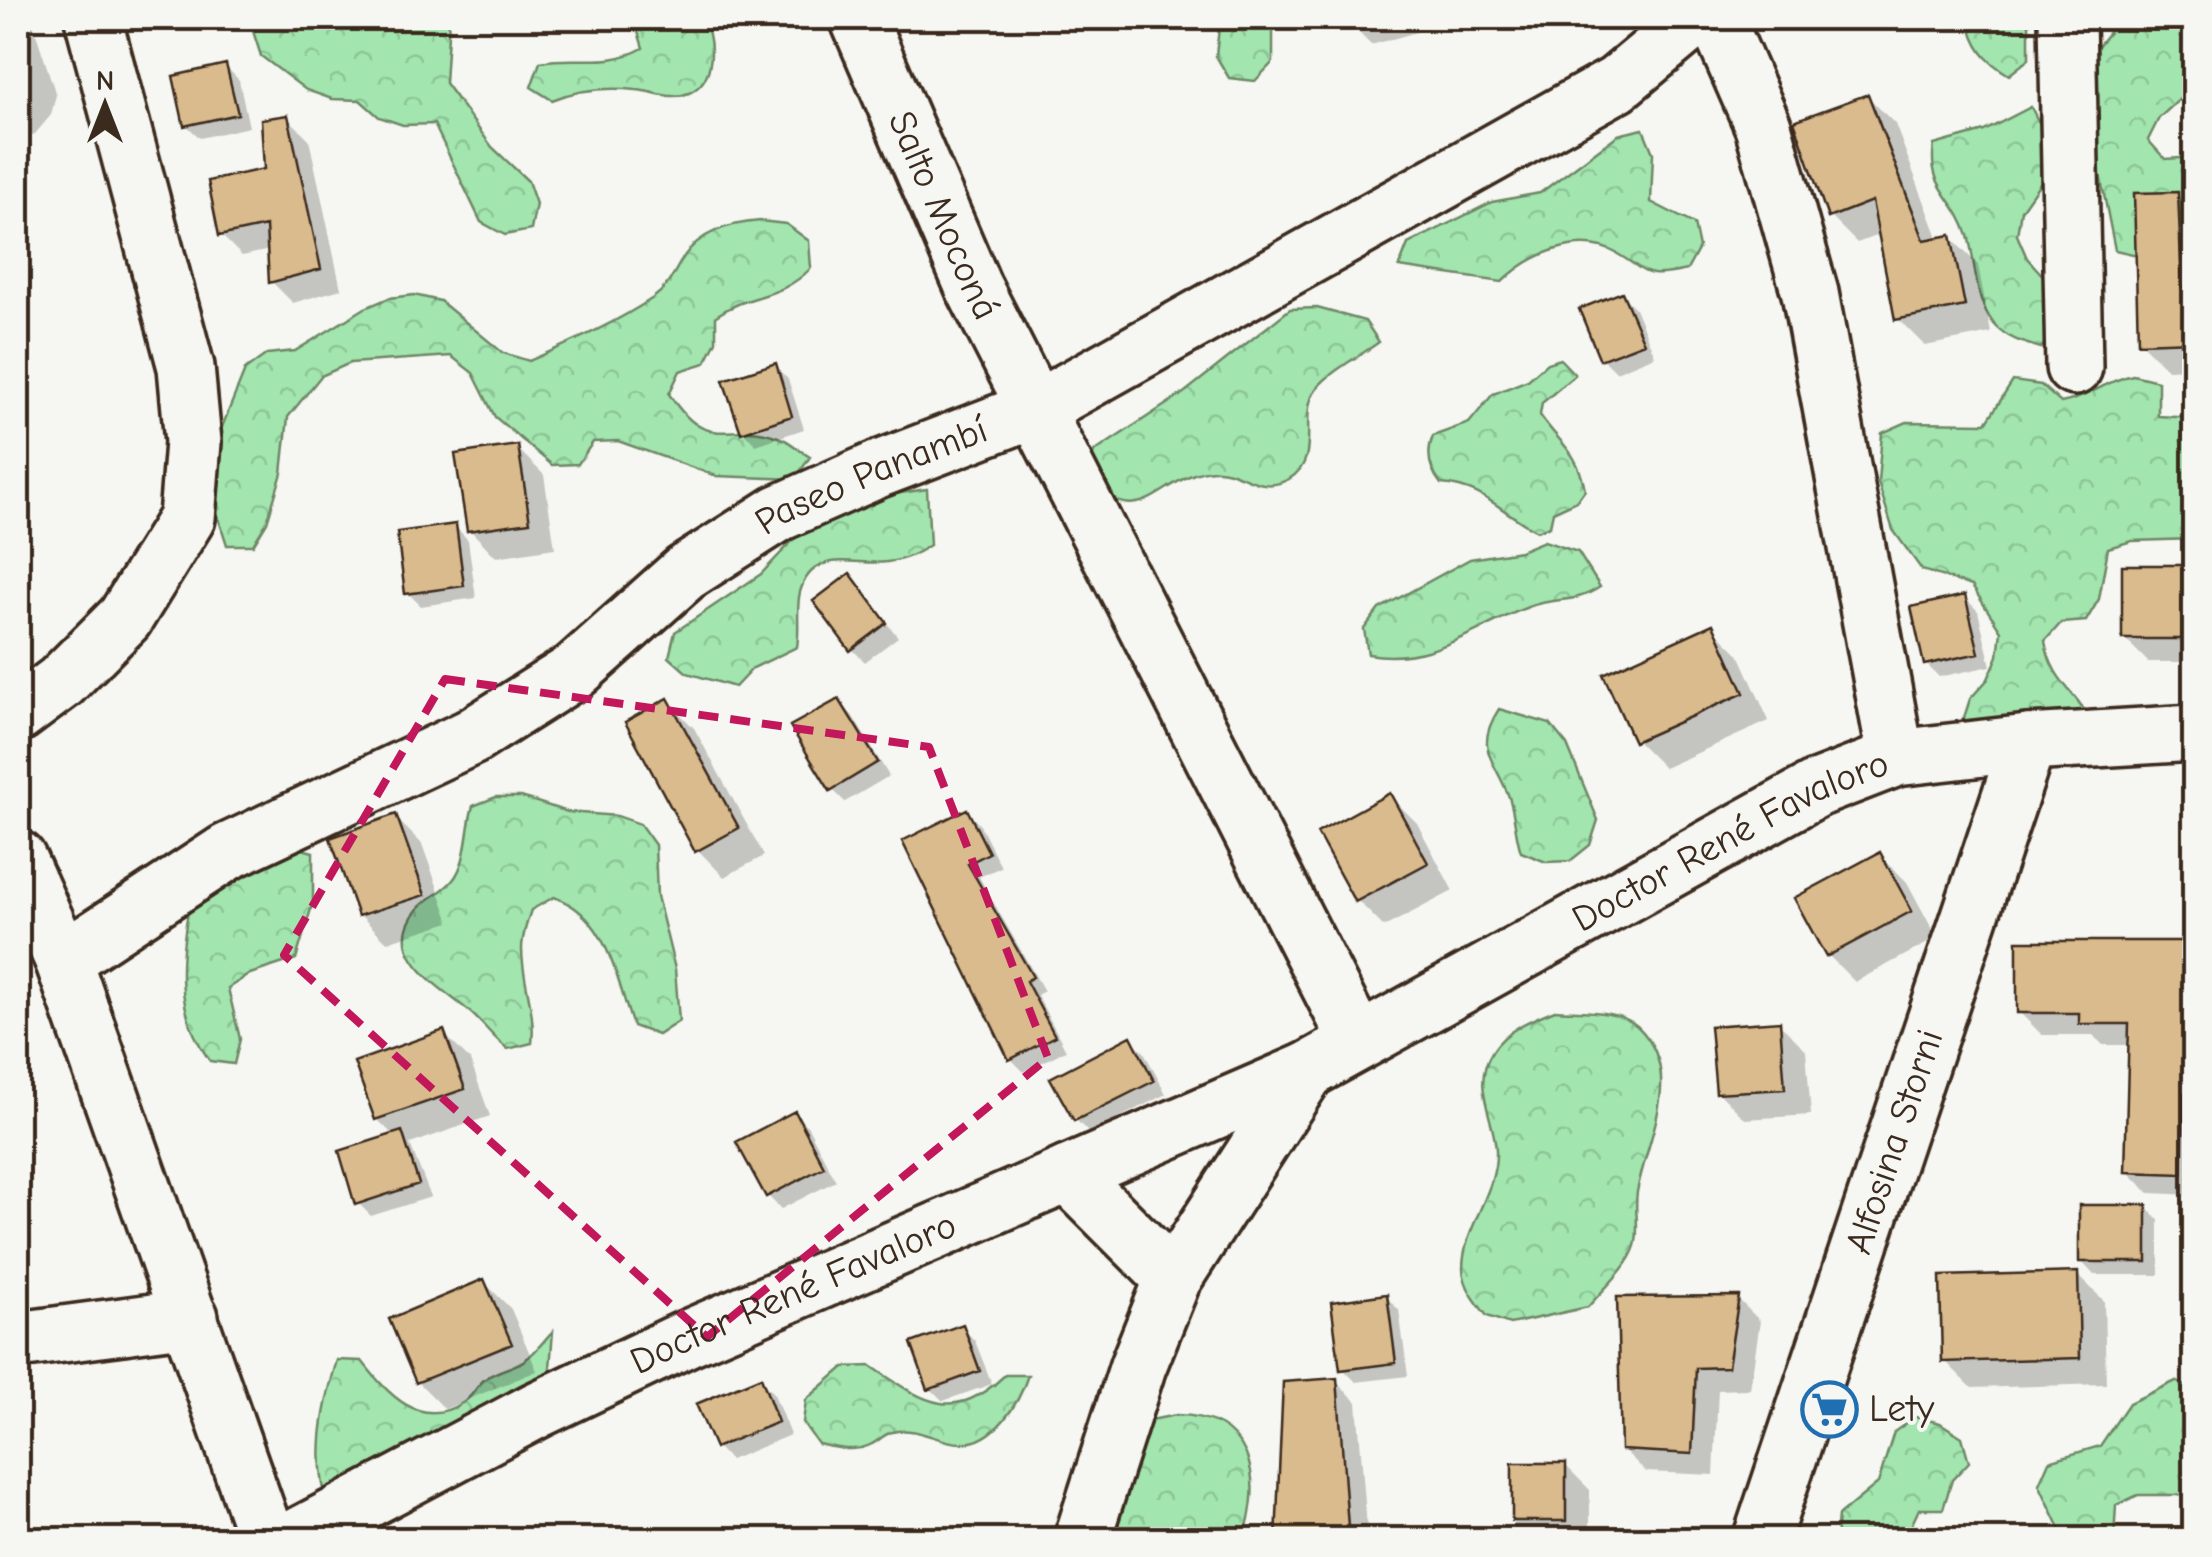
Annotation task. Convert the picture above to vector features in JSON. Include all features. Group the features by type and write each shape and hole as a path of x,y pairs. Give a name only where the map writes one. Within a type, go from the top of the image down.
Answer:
{"street":[{"path":"18,714 60,682 125,618 187,518 193,442 186,367 93,18"},
{"name":"Salto Moconá","path":"858,18 973,286 1358,1042"},
{"name":"Paseo Panambí","path":"63,960 228,852 471,737 575,671 685,573 779,514 879,469 1038,408 1617,84 1696,18"},
{"path":"1716,18 1764,126 1810,293 1896,758"},
{"path":"2067,18 2074,367"},
{"name":"Doctor René Favaloro","path":"291,1540 537,1410 688,1338 1307,1072 1816,789 1896,758 2028,743 2194,733"},
{"name":"Alfosina Storni","path":"1761,1540 2028,743"},
{"path":"18,860 63,960 267,1540"},
{"name":"Doctor René Favaloro","path":"1082,1540 1138,1366 1173,1279 1307,1072"},
{"path":"1068,1174 1173,1279"},
{"path":"18,1340 190,1317"}],"highlighted area":[{"path":"445,679 929,747 1048,1058 707,1337 284,955"}],"green space":[{"path":"274,18 449,18 445,83 492,147 528,181 536,204 531,230 505,235 481,222 434,124 403,125 379,117 360,100 332,99 306,90 261,56 253,31"},
{"path":"634,18 703,18 711,59 698,87 675,96 603,89 552,100 531,87 540,62 617,58 643,48"},
{"path":"1220,18 1273,18 1273,62 1255,81 1229,78 1216,56"},
{"path":"1968,18 2029,18 2029,59 2009,75 2000,69 1977,45"},
{"path":"2113,18 2184,18 2187,37 2194,42 2194,86 2159,118 2148,140 2165,159 2194,157 2194,251 2146,257 2115,250 2085,99 2093,52 2110,31"},
{"path":"2031,107 2050,144 2049,170 2021,210 2017,235 2027,258 2045,278 2056,329 2041,348 2004,333 1987,314 1968,236 1939,183 1933,160 1934,145 1984,131"},
{"path":"1643,129 1653,153 1651,202 1694,224 1699,248 1687,270 1653,274 1616,253 1586,245 1540,255 1502,282 1399,267 1408,244 1492,202 1540,193 1618,135"},
{"path":"760,221 786,224 809,241 811,268 787,286 716,316 716,341 705,363 680,371 669,394 697,425 722,432 765,433 790,443 810,457 795,479 716,476 618,441 593,442 578,464 552,465 495,417 473,373 451,356 350,363 321,376 288,417 282,473 267,522 253,545 227,545 212,498 214,447 245,370 267,354 295,351 365,308 389,298 414,295 440,301 503,353 529,361 653,298 692,247 709,234"},
{"path":"1317,308 1365,321 1379,342 1317,388 1309,410 1305,460 1289,479 1259,483 1215,470 1196,473 1137,503 1122,503 1086,477 1094,452 1185,392 1290,309"},
{"path":"1560,359 1575,375 1542,403 1540,415 1573,456 1585,490 1577,501 1553,512 1550,526 1537,531 1481,495 1441,484 1432,467 1430,449 1433,436 1469,423 1493,394 1528,380 1547,363"},
{"path":"2133,375 2158,381 2158,416 2194,418 2194,539 2132,541 2108,548 2099,599 2086,621 2061,623 2045,641 2058,675 2089,721 2092,736 2090,756 2068,771 2045,770 1962,724 1970,699 1988,679 1998,656 2001,631 1972,586 1922,570 1893,530 1878,482 1882,433 1907,422 1986,423 2013,381 2041,385 2061,403"},
{"path":"927,489 930,545 893,561 836,562 814,569 800,592 797,647 753,668 735,687 687,673 669,657 675,632 761,574 799,534 868,498"},
{"path":"1544,541 1578,552 1600,587 1581,596 1528,607 1432,650 1391,656 1368,654 1364,629 1379,609 1470,559 1520,551"},
{"path":"1499,709 1550,724 1567,745 1598,820 1590,845 1570,861 1546,862 1521,852 1509,797 1487,744 1491,723"},
{"path":"496,797 521,797 568,812 617,816 640,824 655,845 657,896 675,969 679,1021 658,1035 633,1026 598,933 587,918 554,897 531,910 523,939 532,1043 508,1049 419,969 406,942 408,926 417,910 458,873 473,806"},
{"path":"287,845 313,852 313,902 296,959 250,974 228,988 240,1039 234,1064 210,1061 189,1021 184,1000 182,959 191,893"},
{"path":"1555,1010 1609,1014 1637,1026 1651,1044 1659,1064 1659,1106 1637,1192 1636,1240 1627,1262 1588,1307 1510,1324 1487,1316 1468,1288 1463,1269 1468,1239 1495,1165 1496,1150 1483,1077 1492,1052 1504,1037"},
{"path":"553,1331 549,1380 329,1508 320,1452 327,1396 337,1360 362,1361 393,1396 419,1410 448,1410 470,1397 485,1379 530,1356"},
{"path":"871,1366 922,1397 953,1403 969,1400 1005,1375 1028,1375 1004,1420 973,1442 952,1442 901,1430 866,1447 818,1444 803,1423 806,1400 844,1367"},
{"path":"2176,1381 2194,1391 2186,1442 2194,1457 2194,1489 2189,1495 2138,1495 2116,1505 2114,1539 2060,1539 2060,1528 2039,1484 2049,1461 2100,1446 2129,1403"},
{"path":"1176,1415 1201,1418 1221,1426 1236,1438 1246,1454 1252,1494 1243,1539 1095,1540 1129,1433 1151,1420"},
{"path":"1915,1417 1940,1423 1962,1437 1969,1462 1952,1480 1943,1509 1919,1509 1905,1539 1836,1539 1838,1516 1878,1483 1894,1432"}],"building":[{"path":"226,64 238,114 184,126 173,76"},
{"path":"1868,94 1924,240 1951,235 1965,306 1895,320 1872,201 1828,218 1794,121"},
{"path":"288,115 321,269 269,283 266,226 219,236 208,181 264,169 261,119"},
{"path":"2178,192 2182,288 2194,287 2194,341 2138,343 2134,193"},
{"path":"1622,292 1644,343 1600,360 1579,309"},
{"path":"776,363 792,416 741,433 723,380"},
{"path":"518,445 530,522 467,531 455,454"},
{"path":"456,524 464,586 405,594 397,532"},
{"path":"2122,565 2182,565 2182,639 2122,639"},
{"path":"850,573 887,623 850,651 813,601"},
{"path":"1965,595 1979,653 1924,665 1911,607"},
{"path":"1713,624 1744,693 1634,742 1603,674"},
{"path":"668,698 739,828 695,852 625,722"},
{"path":"839,699 878,762 830,791 790,726"},
{"path":"1390,793 1428,863 1355,902 1317,833"},
{"path":"967,809 989,853 968,864 1033,977 1026,981 1055,1036 1009,1060 902,841"},
{"path":"396,814 425,895 358,916 330,838"},
{"path":"1880,852 1912,911 1826,957 1794,898"},
{"path":"2017,941 2194,941 2194,1093 2184,1093 2182,1174 2125,1172 2129,1024 2079,1024 2079,1013 2017,1013"},
{"path":"1780,1021 1785,1089 1716,1093 1710,1026"},
{"path":"444,1030 465,1089 375,1120 354,1062"},
{"path":"1131,1036 1154,1081 1074,1121 1050,1078"},
{"path":"795,1111 824,1167 766,1197 736,1142"},
{"path":"402,1131 419,1184 355,1205 339,1151"},
{"path":"2079,1205 2147,1205 2147,1262 2079,1262"},
{"path":"2078,1272 2080,1358 1942,1362 1940,1276"},
{"path":"484,1279 512,1344 416,1383 389,1319"},
{"path":"1387,1294 1396,1363 1340,1370 1331,1302"},
{"path":"1739,1296 1728,1367 1696,1368 1692,1454 1621,1450 1617,1297"},
{"path":"963,1324 980,1371 928,1390 911,1343"},
{"path":"761,1377 778,1422 715,1448 696,1404"},
{"path":"1337,1378 1349,1540 1276,1540 1283,1382"},
{"path":"1512,1463 1566,1463 1566,1521 1512,1521"}],"place":[{"name":"Lety","path":"1830,1409"}]}
